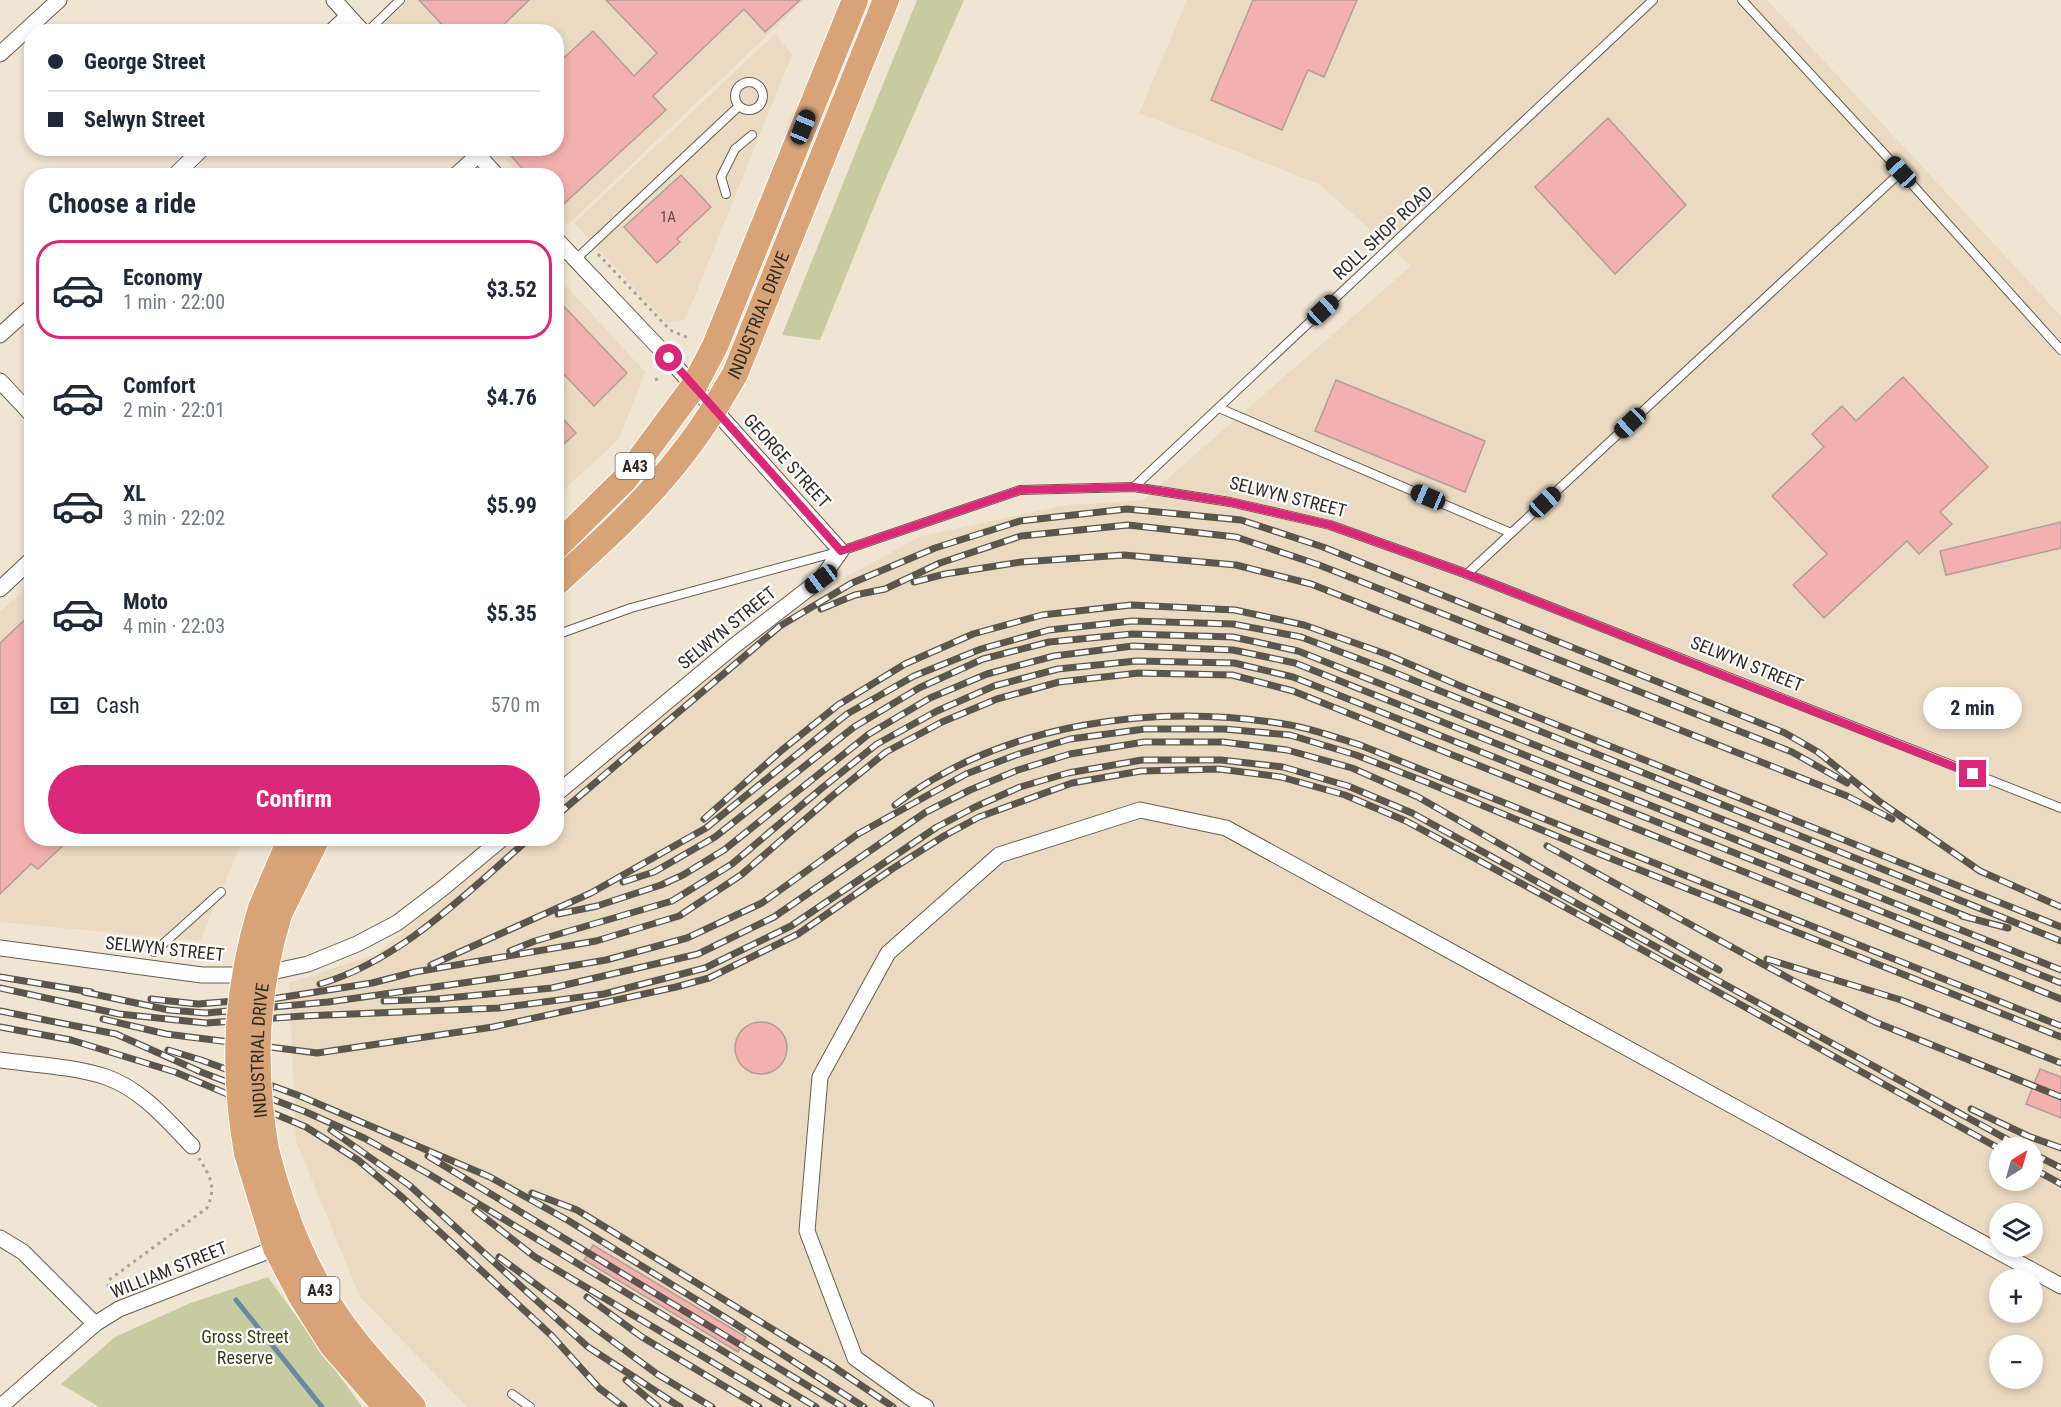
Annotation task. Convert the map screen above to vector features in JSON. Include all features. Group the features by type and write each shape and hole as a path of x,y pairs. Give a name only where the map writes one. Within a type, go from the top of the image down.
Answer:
{"highway":[{"name":"INDUSTRIAL DRIVE","path":"564,539 625,479 694,386 715,346 855,0"},
{"name":"INDUSTRIAL DRIVE","path":"564,577 652,490 689,446 715,409 739,366 886,0"},
{"name":"INDUSTRIAL DRIVE","path":"270,911 289,846"},
{"name":"INDUSTRIAL DRIVE","path":"312,846 252,935 238,1025 238,1088 256,1151 276,1248 301,1296 332,1345 386,1407"},
{"name":"INDUSTRIAL DRIVE","path":"256,1151 295,1241 322,1294 356,1342 413,1407"}],"street":[{"path":"33,24 59,0"},
{"path":"334,0 356,24"},
{"path":"340,24 348,16"},
{"path":"0,54 24,32"},
{"path":"182,168 195,156"},
{"path":"462,168 472,156"},
{"path":"479,156 490,168"},
{"name":"GEORGE STREET","path":"564,248 694,386 841,551"},
{"path":"0,335 24,313"},
{"path":"0,381 24,406"},
{"name":"SELWYN STREET","path":"564,787 734,646 821,579 841,551"},
{"path":"0,589 24,567"},
{"path":"926,1407 912,1400 855,1358 807,1231 820,1077 888,953 999,855 1140,810 1226,828 2061,1286"},
{"name":"SELWYN STREET","path":"0,948 202,975 258,975 297,966 357,944 397,923 493,846"},
{"path":"0,1060 107,1077 152,1105 192,1146"},
{"path":"0,1238 23,1252 95,1324"},
{"name":"WILLIAM STREET","path":"0,1407 95,1324 119,1309 276,1248"}],"lane":[{"path":"374,24 400,0"},
{"name":"ROLL SHOP ROAD","path":"1134,487 1653,0"},
{"path":"1742,0 2061,350"},
{"path":"575,260 739,106"},
{"path":"726,194 721,177 735,149 752,135"},
{"path":"1467,574 1901,172"},
{"path":"1219,408 1512,533"},
{"name":"SELWYN STREET","path":"841,551 1020,490 1134,487 1230,502 1330,525 1467,574 2061,808"},
{"path":"564,632 632,608 841,551"},
{"path":"154,952 221,892"},
{"path":"512,1394 530,1407"}],"path":[{"path":"597,253 670,330 677,336 688,338"},
{"path":"655,380 660,378"},
{"path":"114,1293 108,1286 109,1280 207,1208 213,1195 211,1180 192,1146"}],"shaded area":[{"path":"409,0 804,0 568,225 564,221 564,168 514,168 502,156 564,156 564,24 383,24"},
{"path":"1187,0 1767,0 2061,316 2061,1407 467,1407 360,1297 296,1141 289,983 377,954 502,846 564,846 564,793 793,605 922,536 1061,506 1143,500 1411,266 1319,184 1139,113"},
{"path":"775,34 792,55 685,320 667,323 574,223"},
{"path":"564,284 645,372 619,439 564,490"},
{"path":"24,590 24,846 240,846 200,941 0,922 0,612"}],"green space":[{"path":"917,0 964,0 882,187 820,340 782,335"},
{"name":"Gross Street Reserve","path":"268,1277 362,1407 99,1407 61,1384 115,1337 188,1304"}],"building":[{"path":"419,0 529,0 504,24 442,24"},
{"path":"606,0 800,0 765,32 744,9 653,96 666,110 564,204 564,168 522,168 511,156 564,156 564,58 593,31 634,76 657,53"},
{"path":"1253,0 1357,0 1324,77 1308,70 1282,130 1211,100"},
{"path":"1608,118 1686,205 1615,274 1535,187"},
{"path":"681,175 711,207 677,239 680,242 657,263 624,227"},
{"path":"564,306 627,373 594,406 564,374"},
{"path":"1903,377 1988,467 1940,512 1952,524 1919,554 1907,541 1824,618 1793,585 1827,554 1772,496 1824,447 1812,434 1842,406 1856,421"},
{"path":"1336,380 1485,441 1465,492 1315,431"},
{"path":"564,420 576,433 564,444"},
{"path":"2061,522 2061,548 1946,575 1940,551"},
{"path":"24,620 24,846 62,846 38,869 31,864 0,894 0,643"},
{"path":"756,1022 766,1022 780,1029 787,1048 780,1067 766,1074 756,1074 746,1070 739,1063 735,1053 735,1043 739,1033 746,1026"},
{"path":"2040,1069 2061,1077 2061,1118 2026,1104"},
{"path":"593,1245 746,1337 738,1352 584,1260"}],"waterway":[{"path":"236,1300 322,1407"}],"railway":[{"path":"564,809 780,626 852,583 935,548 1020,521 1127,509 1241,520 1323,547 1785,733 1818,752 1880,802 1980,871 2061,907"},
{"path":"821,609 855,595 885,589 940,563 1021,536 1128,525 1236,537 1319,565 1792,752 1847,783"},
{"path":"914,582 945,574 1021,562 1124,555 1236,565 1311,584 1847,796 1892,819"},
{"path":"704,819 782,750 838,705 905,664 973,634 1042,615 1131,605 1235,610 1304,625 1386,654 1465,688 2061,927"},
{"path":"431,965 591,893 706,828 847,714 914,676 981,649 1049,630 1132,621 1233,624 1301,637 2061,941"},
{"path":"623,882 654,872 715,837 854,727 919,688 983,659 1049,642 1132,634 1233,637 1298,651 1968,917"},
{"path":"558,914 597,906 661,885 683,875 724,850 869,734 930,698 987,674 1054,656 1133,646 1233,650 1295,663 2061,970"},
{"path":"510,951 535,941 672,901 732,864 877,744 937,711 994,686 1058,669 1136,661 1234,663 1293,677 2061,983"},
{"path":"272,999 372,983 415,972 596,941 679,916 741,875 886,752 942,722 997,699 1059,682 1139,673 1232,675 1293,691 2061,999"},
{"path":"895,805 938,777 984,754 1033,737 1084,725 1135,718 1188,716 1240,718 1290,725 1360,745 2061,1026"},
{"path":"84,992 169,1010 206,1013 328,1002 606,960 687,938 762,903 858,834 966,774 1016,755 1070,739 1145,729 1224,729 1290,735 1356,755 2061,1037"},
{"path":"384,1001 437,999 552,988 698,954 774,917 926,812 970,790 1018,770 1070,754 1144,742 1223,742 1287,750 1352,768 1418,797 1719,970"},
{"path":"0,988 119,1014 206,1023 303,1016 499,1008 604,994 705,968 791,926 937,827 1020,787 1068,773 1142,760 1221,760 1283,767 1348,786 1412,813 2003,1137"},
{"path":"103,1019 166,1034 317,1053 493,1027 676,987 709,978 798,934 892,869 979,817 1072,783 1141,771 1219,769 1281,777 1345,795 1406,821 1989,1143"},
{"path":"320,984 350,973 406,942 432,923 521,846"},
{"path":"1547,846 1792,980 1875,1022 2061,1097"},
{"path":"1962,916 2008,928"},
{"path":"1767,959 1901,1000 2061,1063"},
{"path":"0,977 91,992"},
{"path":"151,999 198,1004 247,1000"},
{"path":"0,1011 116,1034 201,1072 306,1112 364,1138 427,1173 816,1407"},
{"path":"0,1027 71,1040 175,1072 306,1127 358,1160 403,1198 552,1336 599,1388 624,1407"},
{"path":"168,1050 300,1096 490,1177 569,1221 864,1407"},
{"path":"1971,1109 2028,1136 2061,1148"},
{"path":"331,1130 409,1185 588,1347 680,1407"},
{"path":"428,1156 843,1407"},
{"path":"2043,1159 2061,1168"},
{"path":"2043,1174 2061,1184"},
{"path":"532,1193 577,1210 828,1363 893,1407"},
{"path":"475,1210 535,1257 788,1407"},
{"path":"499,1257 657,1374 712,1407"},
{"path":"587,1297 642,1337 759,1407"},
{"path":"626,1380 658,1407"}],"route":[{"path":"669,358 841,551 1020,490 1134,487 1230,502 1330,525 1467,574 1973,774"}]}
